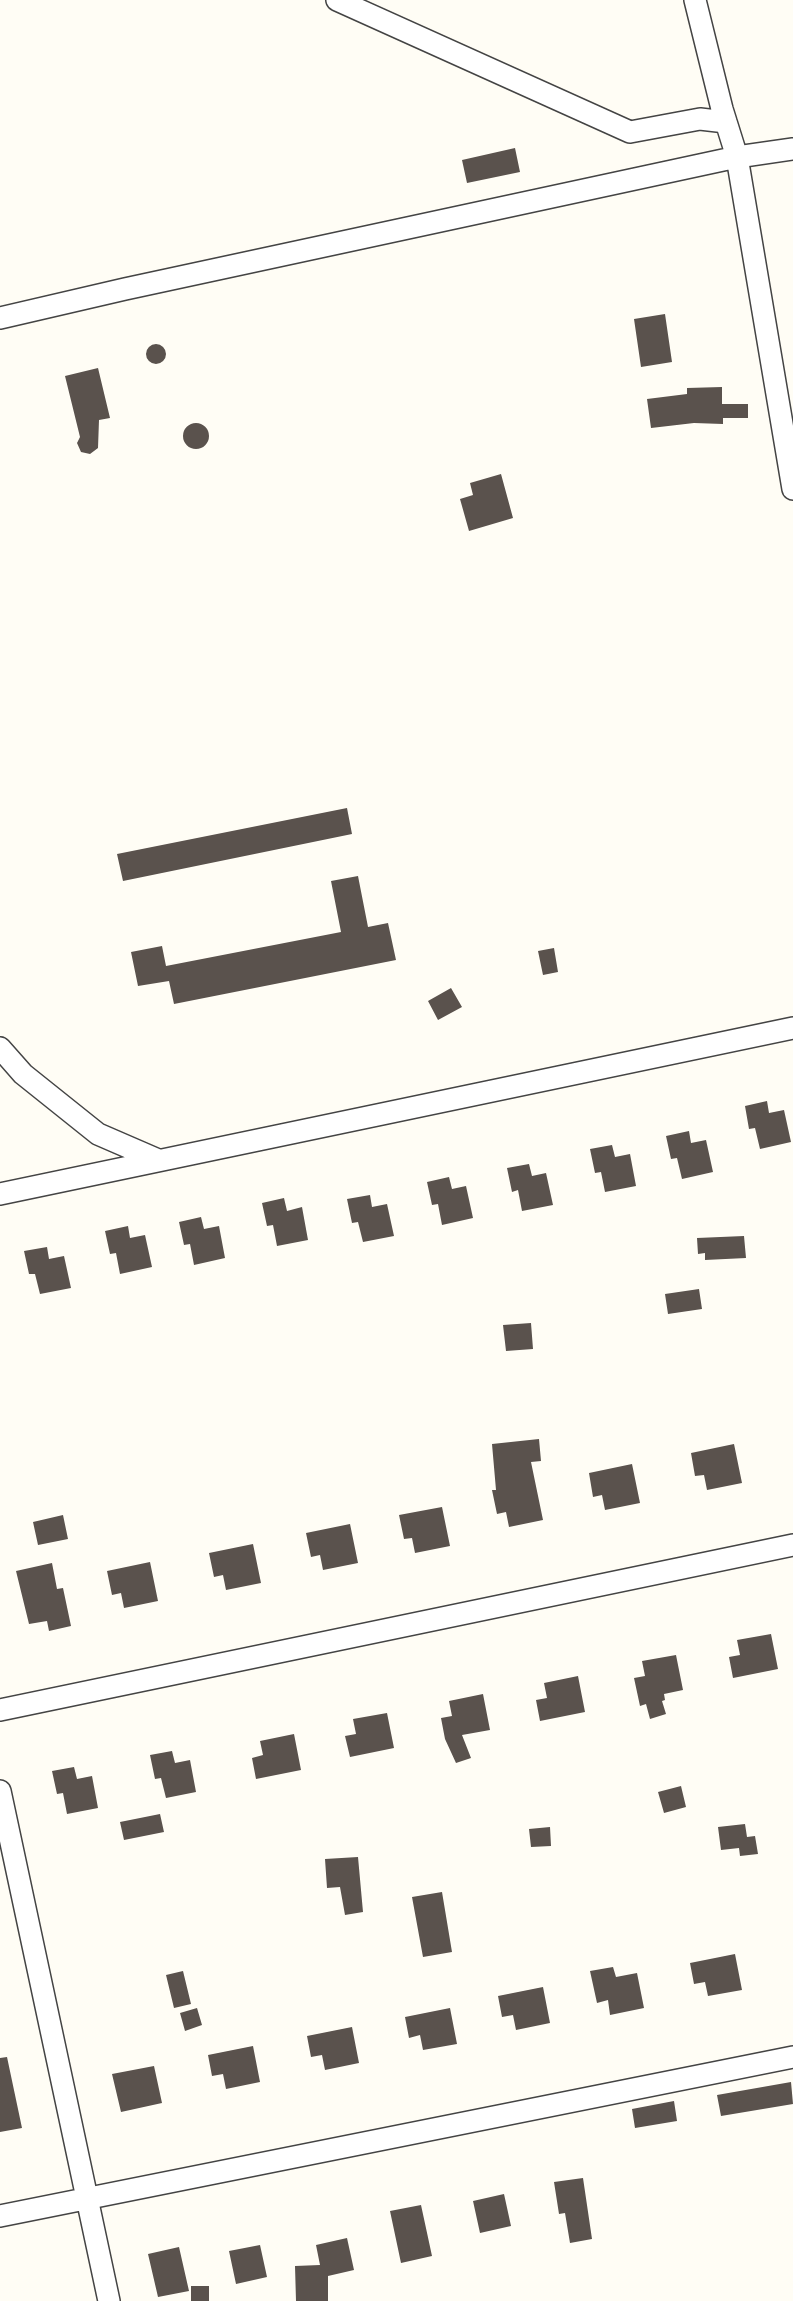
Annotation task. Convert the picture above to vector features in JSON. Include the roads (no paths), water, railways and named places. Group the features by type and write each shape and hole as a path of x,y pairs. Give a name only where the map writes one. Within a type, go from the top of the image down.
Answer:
{"street":[{"path":"337,0 630,132 700,119 726,122"},
{"path":"695,0 737,157 793,489"},
{"path":"0,318 737,157 793,149"},
{"path":"0,1194 793,1028"},
{"path":"0,1048 23,1074 98,1134 158,1160"},
{"path":"0,1710 793,1545"},
{"path":"0,1791 109,2301"},
{"path":"0,2217 793,2057"}]}
